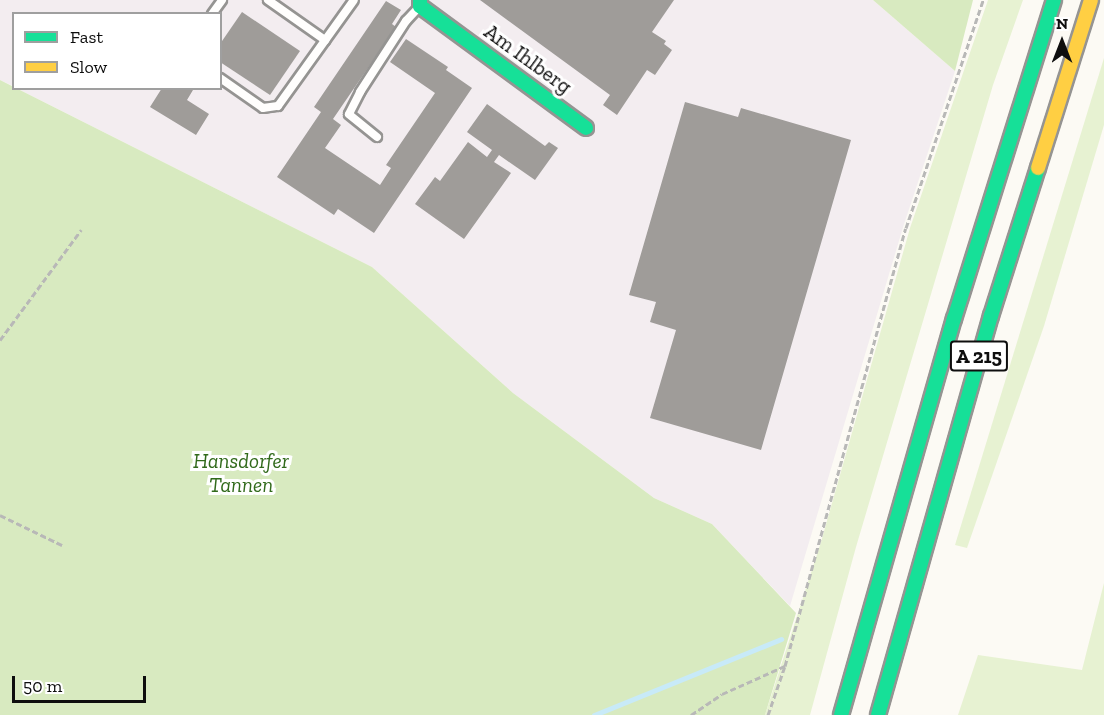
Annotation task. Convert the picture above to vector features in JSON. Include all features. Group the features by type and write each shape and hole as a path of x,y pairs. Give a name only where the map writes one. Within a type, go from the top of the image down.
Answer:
{"main road":[{"name":"A 215","path":"841,715 954,319 1054,0"},
{"name":"A 215","path":"878,715 991,316 1091,0"},
{"name":"Am Ihlberg","path":"420,3 586,128"}],"lane":[{"path":"268,0 325,40"},
{"path":"222,79 263,108 273,108 281,104 354,0"},
{"path":"377,137 349,114 360,92 420,3"}],"path":[{"path":"768,715 785,666 906,228 983,0"},
{"path":"0,339 81,230"},
{"path":"0,515 62,546"},
{"path":"691,715 722,694 785,666"}],"shaded area":[{"path":"0,0 873,0 955,71 904,224 790,606 712,524 654,498 513,393 372,267 20,90 222,90 222,12 12,12 12,86 0,80"}],"green space":[{"path":"873,0 973,0 955,71"},
{"path":"988,0 1023,0 993,85 856,547 810,715 765,715 821,542 910,228"},
{"path":"1104,58 1104,125 1044,326 967,548 955,545"},
{"name":"Hansdorfer Tannen","path":"0,80 12,86 12,90 20,90 372,267 513,393 654,498 712,524 796,613 765,715 0,715"},
{"path":"1104,583 1104,715 958,715 978,655 1082,670"}],"building":[{"path":"480,0 674,0 652,32 666,41 664,44 672,50 655,75 647,70 617,115 603,105 610,95"},
{"path":"386,1 401,10 392,24 396,27 333,119 341,125 325,148 380,185 391,168 386,165 435,93 390,62 406,39 448,67 446,70 472,88 374,233 338,209 334,215 277,177 321,112 314,107"},
{"path":"242,12 300,51 270,95 222,63 222,41"},
{"path":"161,90 193,90 187,100 209,114 196,135 150,107"},
{"path":"685,102 738,117 741,108 851,140 761,450 650,418 676,330 650,322 656,302 629,295"},
{"path":"487,104 545,146 549,142 558,148 535,180 499,155 494,162 511,173 464,239 415,204 435,177 440,181 468,142 487,157 492,150 467,132"}],"waterway":[{"path":"594,715 781,639"}],"traffic: fast":[{"path":"420,0 420,6 586,128"},
{"path":"841,715 954,319 1054,0"},
{"path":"878,715 991,316 1038,168"}],"traffic: slow":[{"path":"1038,168 1091,0"}]}
